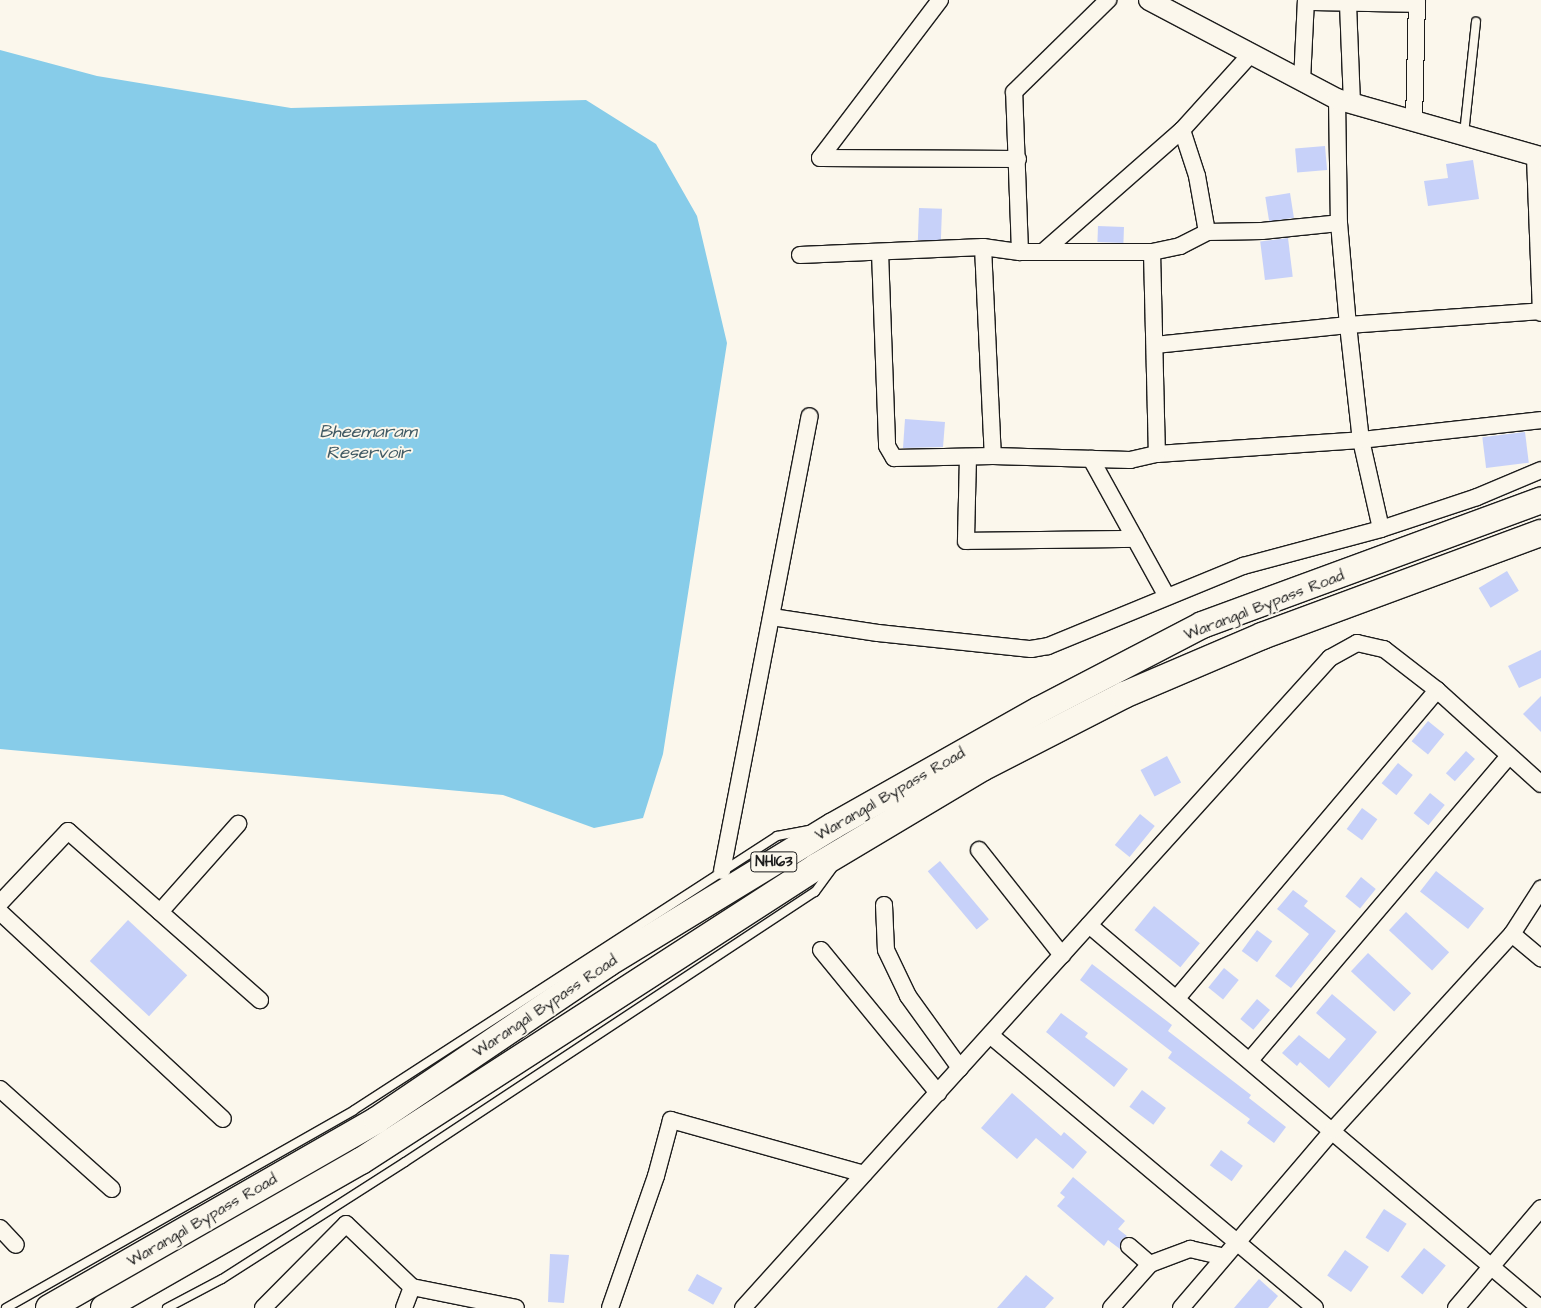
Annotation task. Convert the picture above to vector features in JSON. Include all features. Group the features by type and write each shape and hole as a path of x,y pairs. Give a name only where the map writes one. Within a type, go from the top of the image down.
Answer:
{"highway":[{"name":"Warangal Bypass Road","path":"49,1308 377,1120 607,964 833,826 1039,710 1202,625 1541,500"},
{"name":"Warangal Bypass Road","path":"104,1308 361,1161 848,848 982,768 1124,695 1262,636 1541,533"}],"street":[{"path":"940,0 820,158 1018,158"},
{"path":"1020,252 1018,158 1014,92 1108,0"},
{"path":"1149,0 1250,55 1344,102 1538,157 1541,312 1348,325 1155,345"},
{"path":"1302,82 1306,1 1348,4 1417,2 1414,122"},
{"path":"1348,4 1339,223 1361,440 1381,528"},
{"path":"1043,252 1182,130 1250,55"},
{"path":"1182,130 1197,176 1207,232"},
{"path":"800,255 983,247 1020,252 1152,252 1180,246 1207,232 1262,231 1339,223"},
{"path":"983,247 993,456"},
{"path":"880,252 889,454 899,460 993,456 1130,460 1157,454 1361,440 1541,420"},
{"path":"1152,252 1157,454"},
{"path":"722,871 810,416"},
{"path":"968,457 966,541 1135,539"},
{"path":"1091,459 1166,595"},
{"path":"772,617 878,633 1031,649 1068,638 1166,595 1243,566 1381,528 1477,497 1541,470"},
{"path":"743,1308 1330,658 1357,643 1384,649 1437,690 1541,784"},
{"path":"1177,998 1437,690"},
{"path":"1251,1059 1509,756"},
{"path":"160,912 238,824"},
{"path":"0,903 68,831 260,1000"},
{"path":"980,850 1062,955"},
{"path":"1181,1308 1334,1130 1512,934 1541,889"},
{"path":"884,905 886,950 908,996 960,1068"},
{"path":"0,912 223,1118"},
{"path":"1089,925 1251,1059 1540,1308"},
{"path":"1512,934 1541,958"},
{"path":"821,950 938,1093"},
{"path":"990,1035 1238,1240 1315,1308"},
{"path":"0,1089 112,1189"},
{"path":"610,1308 656,1176 671,1120 864,1174"},
{"path":"1456,1308 1541,1208"},
{"path":"274,1305 346,1224 412,1287 516,1308"},
{"path":"0,1228 16,1245"},
{"path":"1129,1246 1150,1264"},
{"path":"1111,1308 1150,1264 1190,1249 1224,1257"},
{"path":"404,1308 412,1287"}],"lane":[{"path":"1464,136 1476,22"},
{"path":"6,1308 354,1110 777,836 833,826"},
{"path":"167,1308 222,1279 397,1168 815,892 848,848"}],"water":[{"name":"Bheemaram Reservoir","path":"0,50 97,76 291,108 586,100 656,144 697,216 727,343 663,754 643,818 594,828 503,795 0,749"}],"building":[{"path":"1325,146 1327,170 1297,173 1295,149"},
{"path":"1473,160 1479,199 1428,206 1424,181 1448,178 1446,164"},
{"path":"1290,193 1294,218 1269,222 1265,197"},
{"path":"919,208 942,209 941,241 918,240"},
{"path":"1098,226 1124,227 1123,243 1097,242"},
{"path":"1288,238 1293,277 1265,280 1260,241"},
{"path":"905,419 945,422 943,447 903,448"},
{"path":"1525,432 1529,463 1486,468 1482,437"},
{"path":"1507,571 1519,591 1491,608 1479,588"},
{"path":"1541,650 1541,678 1519,688 1508,666"},
{"path":"1541,696 1541,732 1523,714"},
{"path":"1428,721 1444,734 1428,754 1412,741"},
{"path":"1466,751 1475,759 1455,781 1446,773"},
{"path":"1167,756 1181,782 1155,797 1141,770"},
{"path":"1398,763 1413,775 1396,795 1382,783"},
{"path":"1430,793 1445,805 1428,825 1414,813"},
{"path":"1362,808 1377,819 1362,840 1347,829"},
{"path":"1140,814 1155,826 1130,857 1115,845"},
{"path":"940,861 989,919 977,930 928,871"},
{"path":"1436,871 1484,909 1468,929 1420,891"},
{"path":"1361,877 1376,889 1360,908 1345,896"},
{"path":"1293,890 1308,901 1304,906 1336,931 1291,988 1275,976 1309,934 1277,909"},
{"path":"1154,906 1200,943 1180,967 1134,930"},
{"path":"1406,912 1449,952 1432,971 1389,930"},
{"path":"128,920 187,975 149,1016 90,961"},
{"path":"1257,930 1272,941 1257,962 1242,951"},
{"path":"1368,953 1411,993 1394,1012 1351,971"},
{"path":"1092,964 1172,1025 1168,1031 1251,1095 1249,1098 1286,1127 1274,1143 1247,1123 1250,1119 1168,1058 1172,1052 1080,980"},
{"path":"1224,968 1239,980 1223,999 1208,987"},
{"path":"1332,994 1377,1032 1329,1088 1300,1062 1297,1066 1282,1053 1299,1035 1329,1059 1346,1039 1316,1013"},
{"path":"1257,999 1270,1010 1253,1030 1240,1019"},
{"path":"1061,1013 1088,1033 1085,1037 1128,1069 1114,1087 1046,1032"},
{"path":"1142,1090 1166,1108 1153,1125 1129,1107"},
{"path":"1012,1093 1061,1136 1064,1132 1087,1152 1073,1169 1036,1138 1017,1159 981,1128"},
{"path":"1221,1150 1243,1166 1232,1181 1210,1165"},
{"path":"1073,1177 1125,1221 1118,1229 1127,1236 1121,1240 1120,1249 1108,1240 1104,1246 1057,1206 1065,1197 1060,1193"},
{"path":"1384,1209 1407,1224 1388,1252 1365,1238"},
{"path":"1424,1248 1446,1266 1422,1294 1401,1277"},
{"path":"1345,1250 1369,1267 1351,1292 1327,1275"},
{"path":"550,1254 569,1255 564,1303 548,1302"},
{"path":"697,1274 722,1288 713,1305 688,1291"},
{"path":"1026,1275 1054,1298 1045,1308 997,1308"},
{"path":"1259,1279 1278,1296 1268,1308 1234,1308"}]}
